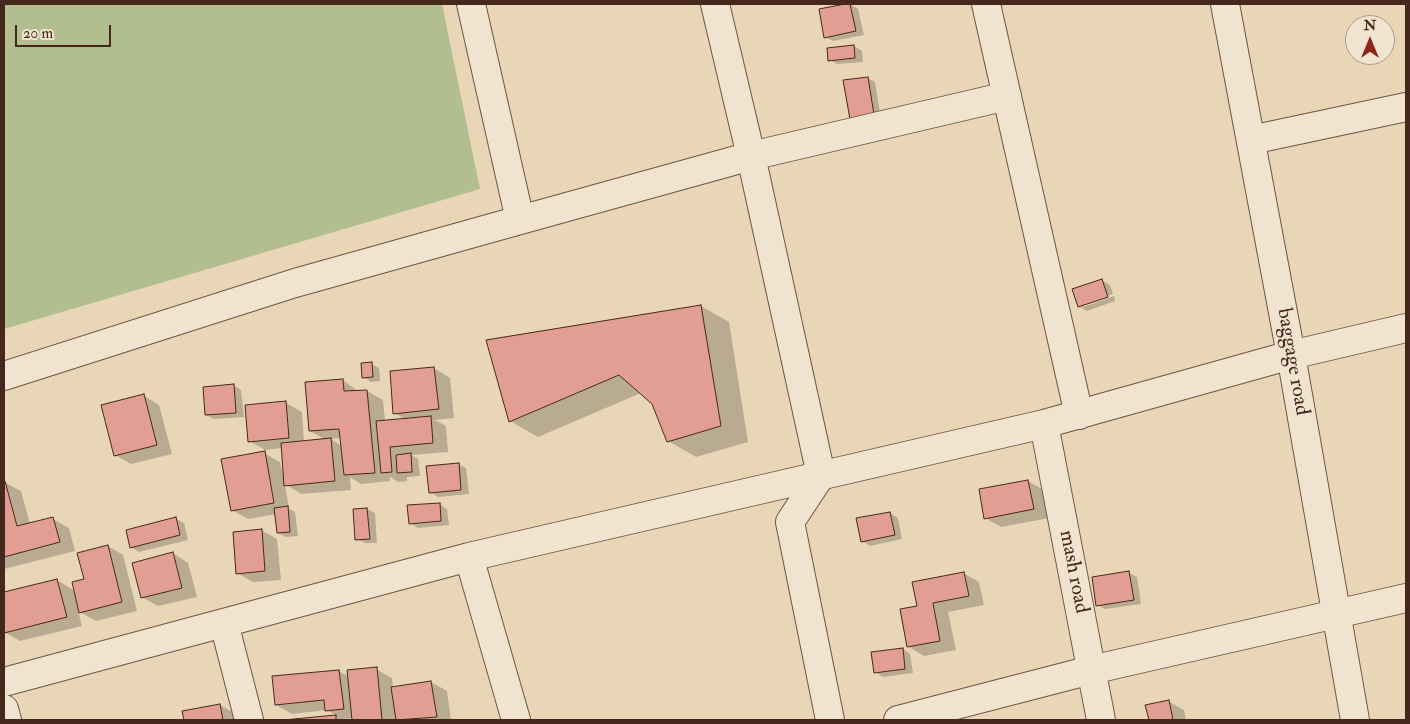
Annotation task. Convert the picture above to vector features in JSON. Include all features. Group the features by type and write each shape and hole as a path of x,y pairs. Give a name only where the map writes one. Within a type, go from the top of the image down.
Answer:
{"street":[{"path":"471,4 520,220"},
{"path":"715,4 751,156 821,475 790,522 830,720"},
{"path":"986,4 1079,415"},
{"name":"baggage road","path":"1225,4 1291,355 1334,614 1355,720"},
{"path":"4,376 295,283 520,220 751,156 1007,96"},
{"path":"1251,140 1406,107"},
{"path":"4,682 469,557 1044,424 1291,355 1406,328"},
{"name":"mash road","path":"1044,424 1101,720"},
{"path":"469,557 516,720"},
{"path":"898,720 1091,670 1406,598"},
{"path":"224,623 249,720"},
{"path":"4,709 7,720"}],"green space":[{"path":"4,4 442,4 480,189 4,329"}],"building":[{"path":"850,4 856,31 824,38 819,9"},
{"path":"854,45 855,58 828,61 827,48"},
{"path":"868,77 875,121 851,125 843,80"},
{"path":"1102,279 1108,297 1078,307 1072,289"},
{"path":"701,305 721,426 667,442 652,404 619,375 509,422 486,340"},
{"path":"372,362 373,377 362,378 361,363"},
{"path":"434,367 439,409 393,414 390,371"},
{"path":"343,379 344,391 367,390 375,473 344,475 339,429 309,431 305,382"},
{"path":"234,384 236,413 205,415 203,387"},
{"path":"144,394 157,445 114,456 101,405"},
{"path":"286,401 289,438 248,442 245,405"},
{"path":"431,416 433,443 390,447 392,472 381,473 376,421"},
{"path":"331,438 335,481 284,486 281,443"},
{"path":"265,451 274,503 231,511 221,459"},
{"path":"411,453 412,472 397,473 396,455"},
{"path":"459,463 461,490 429,493 426,466"},
{"path":"1028,480 1034,509 984,519 979,489"},
{"path":"4,481 17,526 53,517 60,542 4,557"},
{"path":"440,503 441,521 409,524 407,505"},
{"path":"288,506 290,532 277,533 274,508"},
{"path":"367,508 370,539 355,540 353,509"},
{"path":"890,512 895,535 861,542 856,518"},
{"path":"176,517 180,535 130,548 126,530"},
{"path":"262,529 265,571 236,574 233,532"},
{"path":"108,545 122,602 79,613 72,582 84,579 77,553"},
{"path":"173,552 182,588 141,598 132,563"},
{"path":"1129,571 1134,600 1096,606 1092,577"},
{"path":"964,572 969,596 933,603 940,641 907,647 900,609 917,606 912,582"},
{"path":"57,579 67,617 4,633 4,592"},
{"path":"903,648 905,669 874,673 871,652"},
{"path":"377,667 382,720 352,720 347,670"},
{"path":"339,670 344,709 325,711 324,700 275,705 272,676"},
{"path":"431,681 437,717 396,720 391,687"},
{"path":"1169,700 1173,720 1149,720 1145,705"},
{"path":"220,704 223,720 184,720 182,711"},
{"path":"336,715 336,720 283,720"}]}
